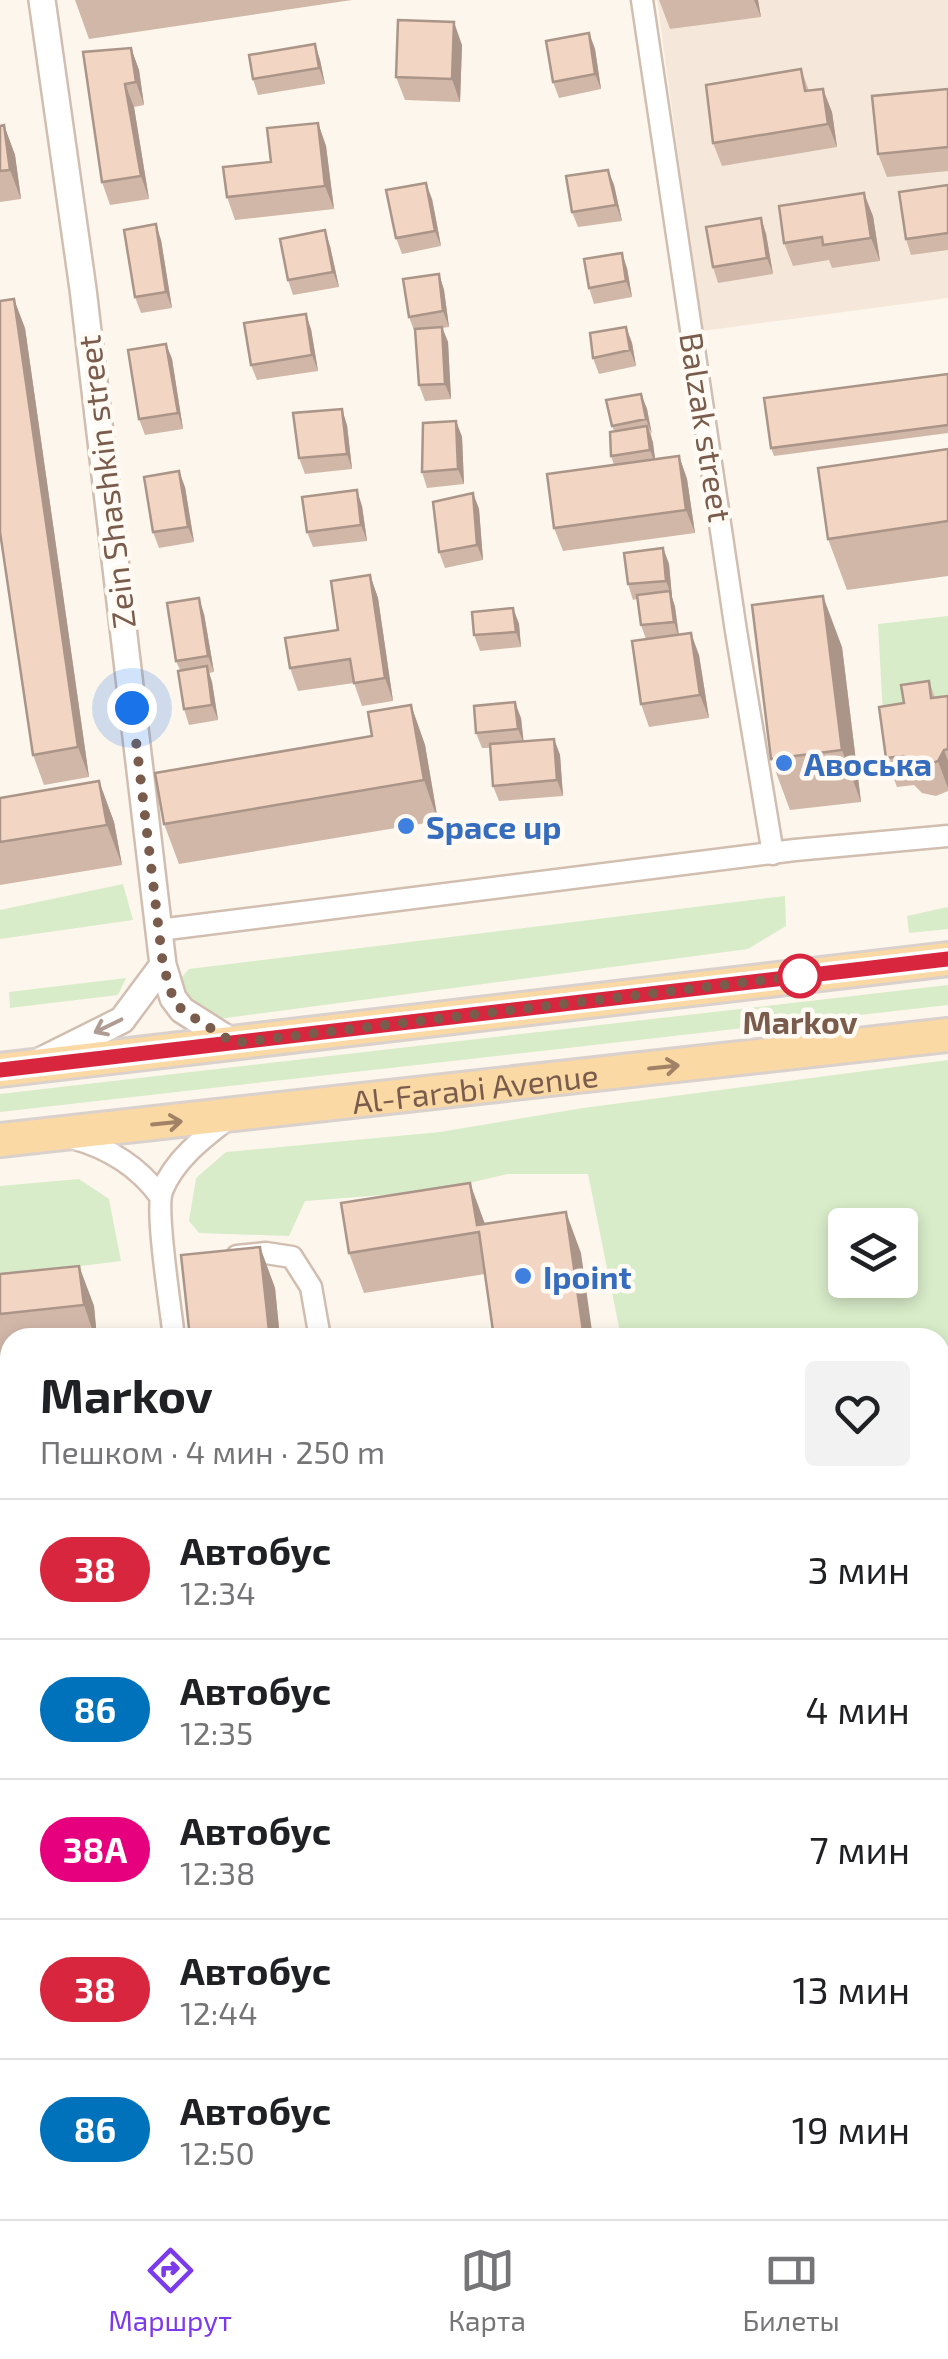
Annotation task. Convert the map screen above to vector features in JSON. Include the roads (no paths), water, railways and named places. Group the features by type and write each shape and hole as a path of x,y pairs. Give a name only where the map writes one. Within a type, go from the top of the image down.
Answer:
{"main road":[{"path":"0,1070 933,961"},
{"name":"Al-Farabi Avenue","path":"0,1140 948,1036"}],"street":[{"name":"Zein Shashkin street","path":"42,0 83,289 163,965 173,998 182,1010 234,1043"},
{"name":"Balzak street","path":"642,0 773,854"},
{"path":"158,930 464,890 948,836"},
{"path":"33,1065 122,1020 163,965"},
{"path":"160,1196 171,1172 232,1115"},
{"path":"58,1134 122,1158 146,1176 160,1196 174,1263 174,1328"},
{"path":"216,1259 266,1254 292,1257 311,1286 318,1328"}],"place":[{"name":"Авоська","path":"784,763"},
{"name":"Space up","path":"406,826"},
{"name":"Markov","path":"800,976"},
{"name":"Ipoint","path":"523,1276"}]}
